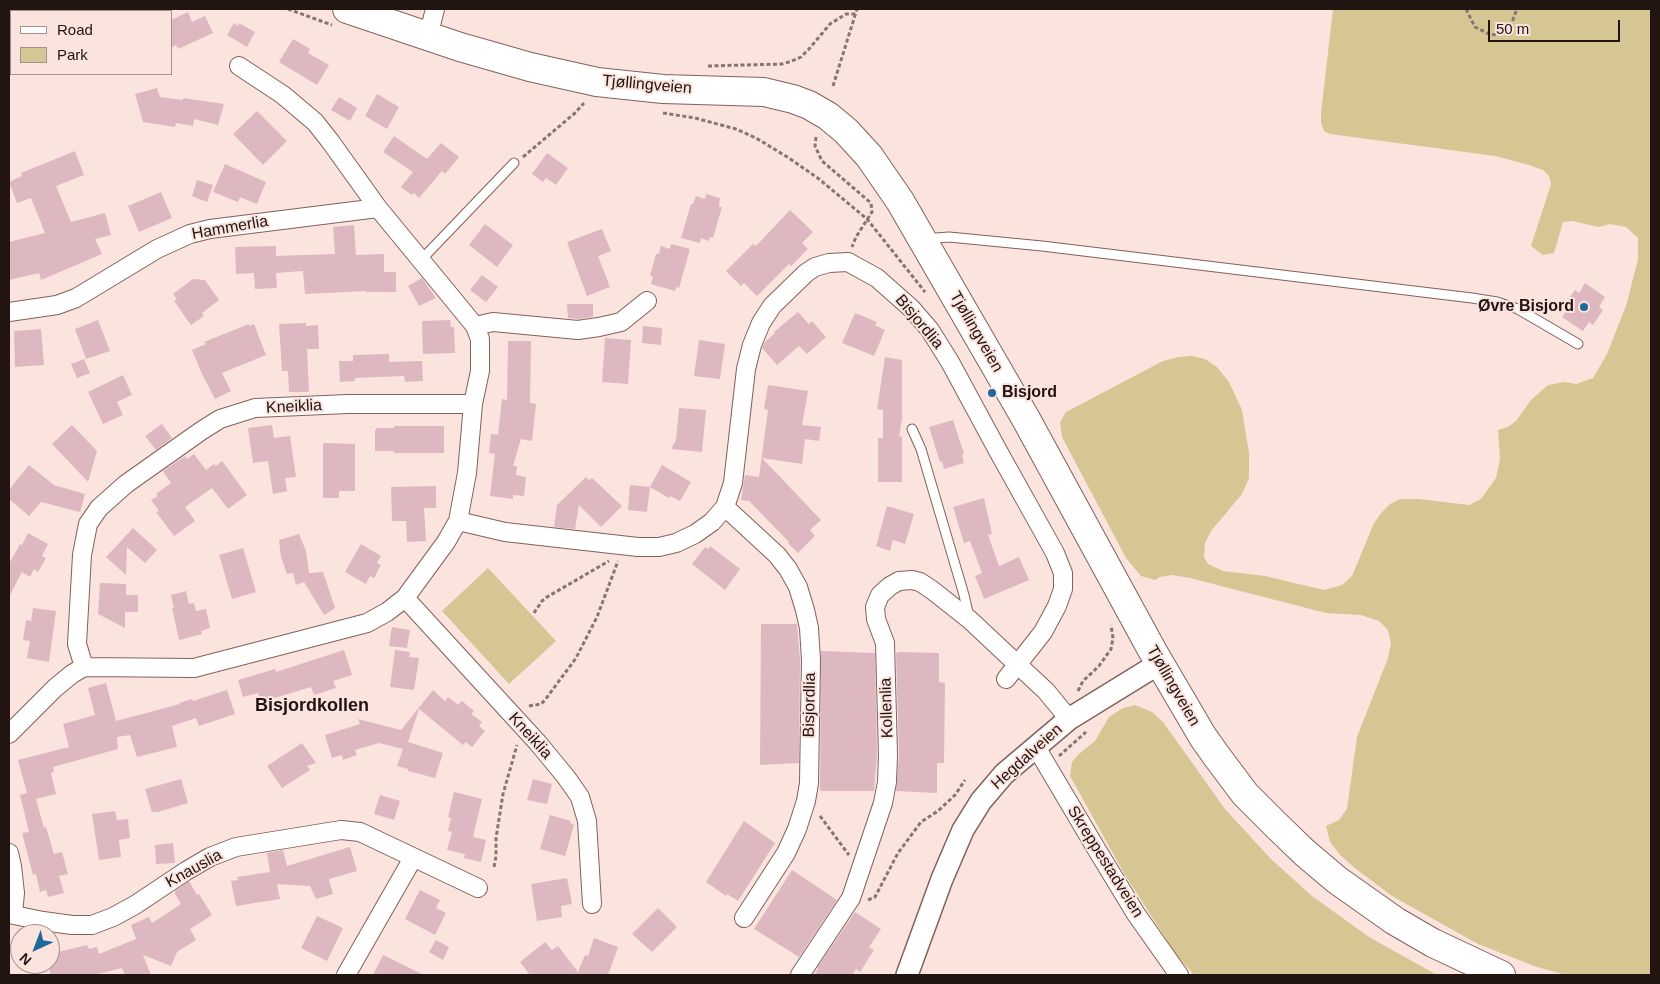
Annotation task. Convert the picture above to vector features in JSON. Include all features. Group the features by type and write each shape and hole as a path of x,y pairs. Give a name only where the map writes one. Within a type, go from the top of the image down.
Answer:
{"main road":[{"name":"Tjøllingveien","path":"347,9 428,37 521,64 597,82 663,89 764,92 793,99 809,105 828,116 846,131 868,156 900,201 1031,428 1160,663 1218,758 1245,794 1305,853 1337,880 1395,921 1442,948 1501,975"}],"street":[{"path":"428,37 435,9"},
{"path":"9,734 55,688 84,667 194,668 367,623 387,612 405,598 446,542 458,521 467,473 473,404 480,371 480,338 475,326 422,259 378,208 330,140 314,122 283,95 239,66"},
{"name":"Hammerlia","path":"9,312 57,305 76,298 157,248 210,228 378,208"},
{"path":"458,521 505,532 638,547 659,547 676,543 695,534 712,522 725,507 733,483 746,369 752,345 761,323 772,306 806,273 815,267 829,262 848,262"},
{"name":"Bisjordlia","path":"848,262 877,278 894,291 930,330 950,362 1055,553 1063,574 1063,589 1052,617 1006,679"},
{"path":"475,326 493,322 578,330 599,328 621,322 647,301"},
{"name":"Kneiklia","path":"84,667 77,644 82,556 88,524 99,508 119,490 201,431 220,419 254,408 358,404 473,404"},
{"name":"Bisjordlia","path":"725,507 777,555 788,569 798,588 809,628 809,783 806,801 797,829 786,853 744,918"},
{"name":"Kollenlia","path":"800,975 851,898 883,803 888,755 885,643 876,619 876,607 880,595 899,581 912,580 920,582 970,620 1046,691 1069,719"},
{"name":"Kneiklia","path":"405,598 521,725 566,777 580,797 587,821 592,904"},
{"name":"Hegdalveien","path":"908,975 942,879 963,830 981,801 1004,774 1069,719 1160,663"},
{"name":"Skreppestadveien","path":"1036,747 1136,914 1179,975"},
{"name":"Knauslia","path":"11,914 72,925 92,924 113,917 135,905 210,857 236,848 341,830 360,832 478,888"},
{"path":"9,854 15,893 11,914"},
{"path":"346,975 413,858"}],"lane":[{"path":"422,259 514,163"},
{"path":"925,244 936,238 949,237 1042,246 1497,302 1518,310 1578,344"},
{"path":"912,429 921,449 970,620"}],"path":[{"path":"833,86 857,9"},
{"path":"1466,9 1475,27 1491,35 1500,34 1512,22 1517,9"},
{"path":"706,67 782,64 792,61 801,57 830,24 846,14 856,14"},
{"path":"514,163 575,113 584,103"},
{"path":"816,137 816,146 822,161 865,197 872,207 872,212 856,237 848,262"},
{"path":"506,708 541,704 567,672 597,617 619,558 610,561 547,597 534,613"},
{"path":"494,867 496,838 503,794 521,725"},
{"path":"853,893 869,900 875,897 898,854 921,822 938,811 955,795 965,780"},
{"path":"806,801 815,809 860,871"}],"green space":[{"path":"1333,9 1651,9 1651,973 1649,975 1566,975 1537,967 1478,944 1392,896 1340,855 1330,842 1326,826 1339,820 1347,809 1357,737 1388,658 1391,643 1388,630 1379,621 1361,615 1326,613 1190,578 1172,575 1155,580 1141,576 1126,558 1062,437 1060,422 1066,412 1163,361 1192,356 1205,359 1217,367 1229,382 1242,410 1249,453 1249,478 1242,494 1211,531 1205,543 1204,557 1208,564 1223,571 1265,576 1324,590 1342,585 1352,576 1374,523 1390,504 1400,499 1418,499 1469,505 1481,499 1496,478 1500,459 1498,430 1508,427 1516,421 1531,400 1548,385 1565,382 1576,384 1593,378 1607,354 1626,306 1638,259 1638,238 1626,227 1610,224 1599,227 1572,221 1563,222 1554,253 1543,255 1531,246 1551,184 1549,176 1543,170 1495,156 1330,134 1324,131 1321,123 1321,113"},
{"path":"488,568 556,641 509,684 442,611"},
{"path":"1135,705 1152,712 1163,722 1225,809 1271,859 1312,896 1369,937 1437,975 1194,975 1175,953 1125,875 1070,776 1072,762 1095,741 1109,717 1123,708"}],"building":[{"path":"188,12 192,22 205,16 213,33 178,49 176,45 172,47 172,20"},
{"path":"234,23 237,26 239,23 255,32 247,47 227,35"},
{"path":"293,39 310,49 308,53 329,65 317,85 279,62"},
{"path":"157,88 160,97 183,100 183,98 224,104 218,125 194,119 193,126 176,123 175,127 143,122 135,94"},
{"path":"377,94 399,107 387,129 365,116"},
{"path":"339,97 357,108 350,121 331,110"},
{"path":"257,111 287,141 263,165 233,134"},
{"path":"394,136 427,159 441,143 459,157 445,174 442,171 419,198 414,193 412,195 401,187 413,172 383,152"},
{"path":"75,151 84,175 56,186 71,222 105,213 111,235 95,239 102,254 41,280 39,273 9,280 9,242 45,233 31,198 17,203 9,182 22,176 21,173"},
{"path":"547,153 568,168 556,185 546,178 543,182 532,174"},
{"path":"225,164 266,182 257,204 240,197 238,202 213,192"},
{"path":"197,180 213,185 207,202 192,196"},
{"path":"161,192 172,218 139,232 128,206"},
{"path":"706,194 720,198 719,207 722,207 713,238 710,237 709,241 701,238 700,243 681,238 691,204 693,204 696,196 705,199"},
{"path":"790,210 813,232 802,243 808,249 791,266 789,264 757,296 744,283 741,286 726,271 753,244 756,246"},
{"path":"485,224 513,245 497,267 469,245"},
{"path":"354,225 356,255 384,254 384,272 396,272 396,292 366,291 305,294 303,271 276,273 277,288 255,289 254,273 236,274 235,247 276,246 276,256 335,254 333,227"},
{"path":"602,229 611,251 598,256 610,287 587,296 567,242"},
{"path":"671,244 690,249 679,288 676,287 675,291 651,284 653,276 650,276 656,254 659,254 661,246 670,249"},
{"path":"482,275 498,287 486,302 470,290"},
{"path":"422,278 436,298 419,306 408,286"},
{"path":"193,279 205,280 219,300 202,313 204,316 191,325 174,301 177,299 173,294"},
{"name":"Øvre Bisjord","path":"1585,283 1605,297 1599,307 1603,310 1593,325 1589,322 1583,331 1562,317 1568,308 1564,305 1575,290 1579,293"},
{"path":"567,304 593,304 593,317 568,318"},
{"path":"798,312 809,324 812,321 826,337 807,354 799,346 777,365 762,348 774,332"},
{"path":"855,313 877,322 875,325 885,330 874,356 842,343"},
{"path":"98,320 110,351 86,359 75,329"},
{"path":"450,320 451,327 454,327 455,353 423,354 422,321"},
{"path":"306,323 306,326 318,325 319,349 307,349 309,392 289,392 288,371 282,371 279,324"},
{"path":"249,324 249,326 254,324 266,355 222,373 231,391 215,399 192,350 206,344 204,342"},
{"path":"643,326 662,328 661,345 642,343"},
{"path":"41,329 44,365 15,367 14,331"},
{"path":"605,338 631,340 628,384 602,382"},
{"path":"699,340 725,344 720,379 694,376"},
{"path":"508,341 531,341 530,403 536,404 532,441 521,439 513,466 517,466 516,475 526,477 524,496 513,495 513,499 490,496 495,454 489,453 491,434 498,435 502,399 507,400"},
{"path":"389,354 389,362 422,361 423,381 405,382 404,376 355,378 355,381 340,382 339,361 353,361 353,355"},
{"path":"885,357 902,360 902,419 899,437 902,436 902,482 878,482 878,438 883,438 883,410 877,409"},
{"path":"84,359 90,373 77,378 71,364"},
{"path":"123,375 132,395 117,402 123,415 103,424 88,392"},
{"path":"768,385 808,391 802,425 821,427 819,441 805,439 802,464 762,458 821,520 810,530 815,536 798,553 749,501 741,500 745,475 759,477 768,410 764,409"},
{"path":"679,408 706,410 702,452 671,449 676,440"},
{"path":"953,420 964,454 962,455 964,463 944,469 929,427"},
{"path":"162,424 172,438 156,450 145,436"},
{"path":"72,425 97,451 88,482 52,444"},
{"path":"272,425 274,438 290,436 296,477 285,478 287,491 273,494 268,461 253,463 248,428"},
{"path":"394,426 444,426 444,453 375,451 376,428 394,428"},
{"path":"323,443 355,444 355,491 339,491 339,498 323,498"},
{"path":"194,454 206,470 222,461 247,495 228,509 212,488 185,507 195,521 174,536 156,512 159,511 151,500 171,483 163,471 185,456 187,459"},
{"path":"29,465 54,485 85,494 80,512 41,502 29,516 9,499 9,490"},
{"path":"662,465 691,482 680,501 670,496 669,498 650,487"},
{"path":"586,477 589,480 592,478 622,506 601,527 579,505 575,529 554,527 557,505"},
{"path":"630,485 650,487 647,512 628,510"},
{"path":"436,486 436,508 424,508 426,541 407,542 406,521 392,521 391,487"},
{"path":"984,498 992,534 988,535 999,566 1019,557 1029,580 984,599 975,576 982,573 970,541 964,543 953,507"},
{"path":"887,506 914,514 905,544 893,540 890,551 876,546"},
{"path":"133,528 157,550 145,563 127,547 126,575 106,557"},
{"path":"28,533 48,544 42,556 46,558 38,572 34,569 30,577 22,572 9,597 9,564"},
{"path":"299,534 306,551 309,573 323,572 335,608 324,615 304,582 296,585 293,573 287,574 281,557 279,540"},
{"path":"361,544 381,556 377,563 381,565 374,578 370,576 366,584 345,572"},
{"path":"710,546 740,569 725,590 692,564 705,547 708,549"},
{"path":"243,548 256,592 232,599 219,555"},
{"path":"100,583 126,584 126,595 138,595 138,612 125,612 125,628 98,614"},
{"path":"186,591 189,604 194,603 196,611 206,609 210,628 201,631 202,634 179,640 171,595"},
{"path":"33,608 56,611 49,662 27,658 30,641 23,640 26,620 31,621"},
{"path":"761,624 797,624 800,660 799,763 760,765"},
{"path":"392,627 410,630 407,648 389,646"},
{"path":"344,650 352,675 333,681 336,688 314,695 311,687 261,702 258,693 243,697 238,680 275,669 276,672"},
{"path":"395,650 410,652 409,657 419,658 414,690 390,687"},
{"path":"821,651 875,653 877,755 874,791 820,791"},
{"path":"896,653 939,653 939,682 945,683 944,763 937,763 937,793 896,791 899,755"},
{"path":"106,683 116,721 227,690 235,714 199,726 196,718 172,726 177,747 137,757 130,735 117,737 118,749 53,767 54,772 51,773 56,794 36,799 54,854 62,852 68,874 59,876 64,893 48,897 46,890 40,892 36,874 33,875 22,833 29,832 20,795 27,793 18,760 69,747 63,724 95,715 88,688"},
{"path":"433,690 445,701 448,697 458,705 462,701 474,711 471,714 482,722 479,726 485,731 472,747 466,742 463,745 419,709 408,742 443,753 435,778 397,766 403,749 379,743 355,750 357,755 343,760 342,755 332,758 325,735 360,724 358,719 401,730"},
{"path":"302,743 316,763 307,766 310,770 282,788 267,766"},
{"path":"181,779 188,803 152,812 145,789"},
{"path":"533,779 552,784 547,804 527,800"},
{"path":"454,792 482,799 473,837 486,840 481,862 464,858 465,854 447,850 452,832 448,831 451,818 448,817"},
{"path":"380,795 400,801 394,820 374,814"},
{"path":"115,811 117,820 128,819 130,838 119,840 121,857 99,860 92,814"},
{"path":"550,815 571,821 570,823 574,825 565,856 540,849"},
{"path":"744,821 775,843 738,901 727,894 726,896 706,882"},
{"path":"173,843 175,863 156,864 155,845"},
{"path":"350,847 357,871 329,879 333,894 316,899 310,886 277,884 280,899 236,906 231,881 238,880 237,877 270,872 267,853 283,850 287,866"},
{"path":"792,870 837,900 799,957 754,929"},
{"path":"567,878 572,904 561,906 562,917 537,921 531,884"},
{"path":"189,881 212,915 190,929 196,940 177,952 171,966 143,955 151,975 125,975 122,968 94,975 50,975 60,974 60,952 87,945 89,949 97,947 99,954 136,939 131,925 149,917 152,923 181,904 175,891"},
{"path":"420,890 440,900 436,908 446,913 435,935 405,919"},
{"path":"658,908 677,927 652,952 632,934"},
{"path":"855,912 881,929 869,947 874,950 860,972 856,969 852,975 814,975 817,968"},
{"path":"317,916 343,928 327,961 301,948"},
{"path":"594,938 618,947 608,975 530,975 520,962 545,942 552,950 558,946 578,972 585,955 588,956"},
{"path":"436,940 449,947 443,960 429,952"},
{"path":"383,955 424,975 373,975"}],"place":[{"name":"Øvre Bisjord","path":"1584,307"},
{"name":"Bisjord","path":"992,393"}],"district":[{"name":"Bisjordkollen","path":"312,706"}]}
